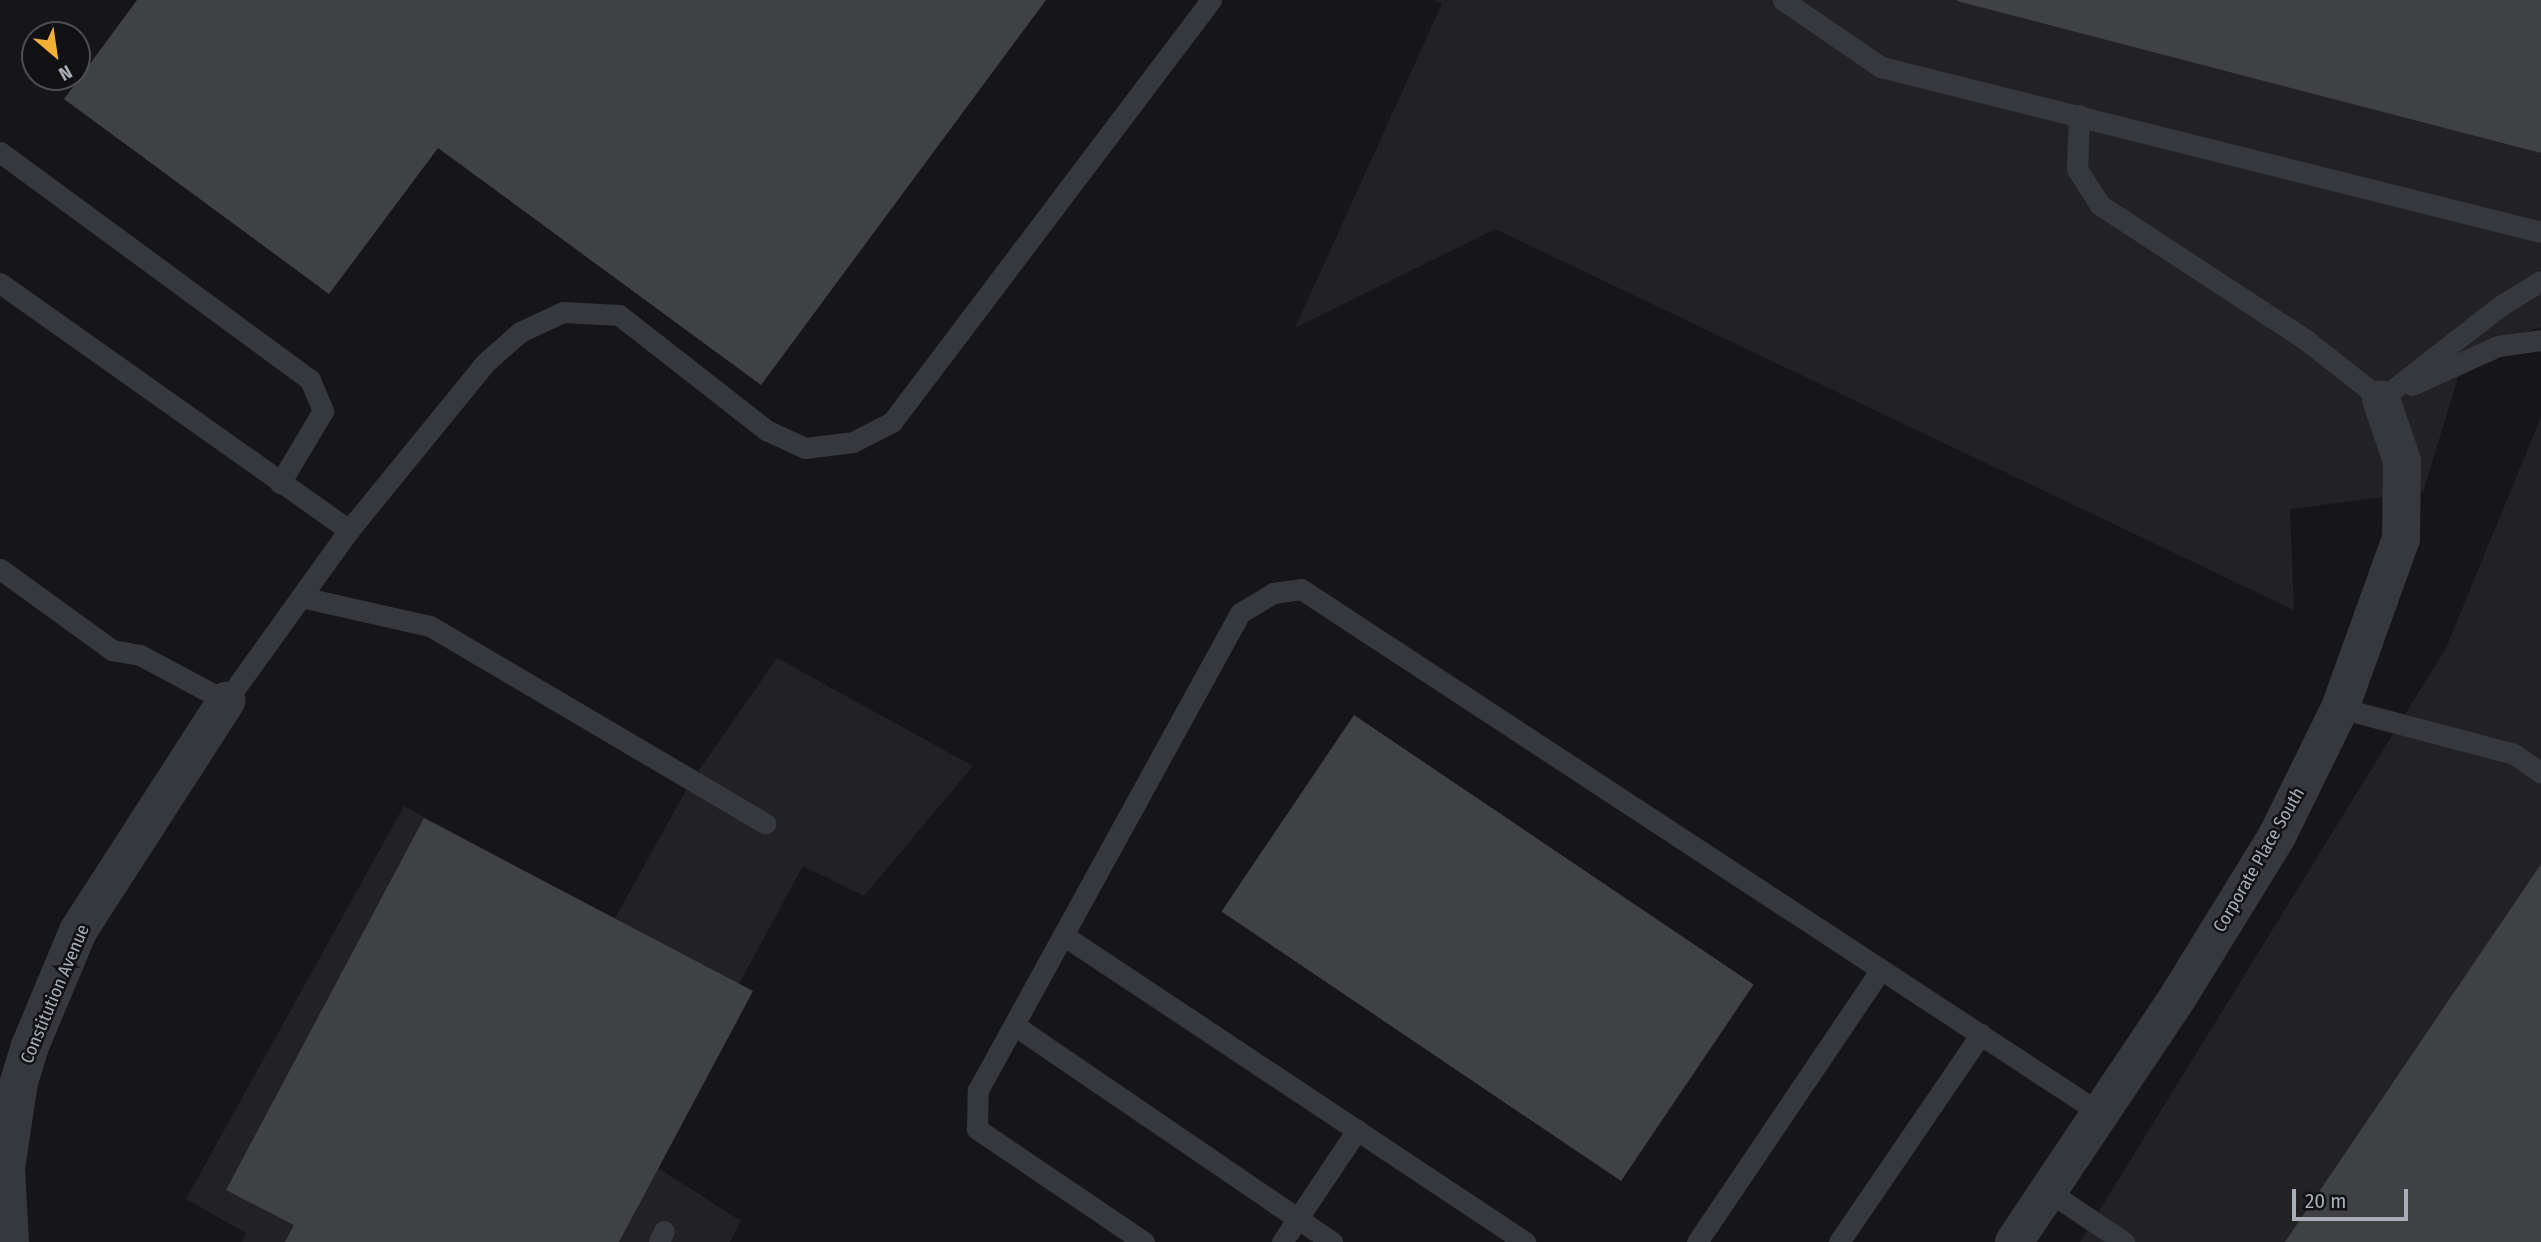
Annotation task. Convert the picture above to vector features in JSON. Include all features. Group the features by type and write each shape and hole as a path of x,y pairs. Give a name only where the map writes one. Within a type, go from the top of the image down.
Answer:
{"street":[{"name":"Corporate Place South","path":"2014,1242 2277,836 2340,708 2401,539 2402,461 2381,399"},
{"name":"Constitution Avenue","path":"10,1242 6,1168 10,1081 78,931 226,701"}],"lane":[{"path":"0,569 112,650 140,655 226,701 349,530 485,363 520,332 563,312 619,315 766,430 805,448 853,442 892,422 1211,0"},
{"path":"1783,0 1881,67 2541,232"},
{"path":"2079,115 2077,169 2100,205 2306,340 2381,399"},
{"path":"0,152 310,380 323,411 280,483"},
{"path":"2381,399 2500,306 2541,281"},
{"path":"0,283 349,530"},
{"path":"2381,399 2498,346 2541,340"},
{"path":"1144,1242 977,1129 978,1090 1240,613 1273,593 1301,589 2100,1113"},
{"path":"301,597 430,626 765,823"},
{"path":"2340,708 2514,754 2541,773"},
{"path":"1063,936 1525,1242"},
{"path":"1697,1242 1881,969"},
{"path":"1014,1025 1332,1242"},
{"path":"1839,1242 1981,1034"},
{"path":"1282,1242 1357,1130"},
{"path":"2049,1191 2124,1242"}],"shaded area":[{"path":"1434,0 2541,0 2541,327 2466,352 2423,492 2290,509 2294,610 1495,229 1295,328 1442,4"},
{"path":"2541,417 2541,1242 2080,1242 2446,648"},
{"path":"777,658 973,766 864,896 803,866 644,1159 741,1221 730,1242 242,1242 246,1233 186,1199 404,806 614,920 690,783"}],"building":[{"path":"137,0 1046,0 761,385 438,148 329,294 64,99 70,91 91,91 91,62"},
{"path":"2541,0 2541,153 1957,1"},
{"path":"1354,715 1754,985 1621,1181 1221,911"},
{"path":"424,818 753,991 619,1242 285,1242 294,1225 226,1190"},
{"path":"2541,864 2541,1242 2285,1242"}]}
